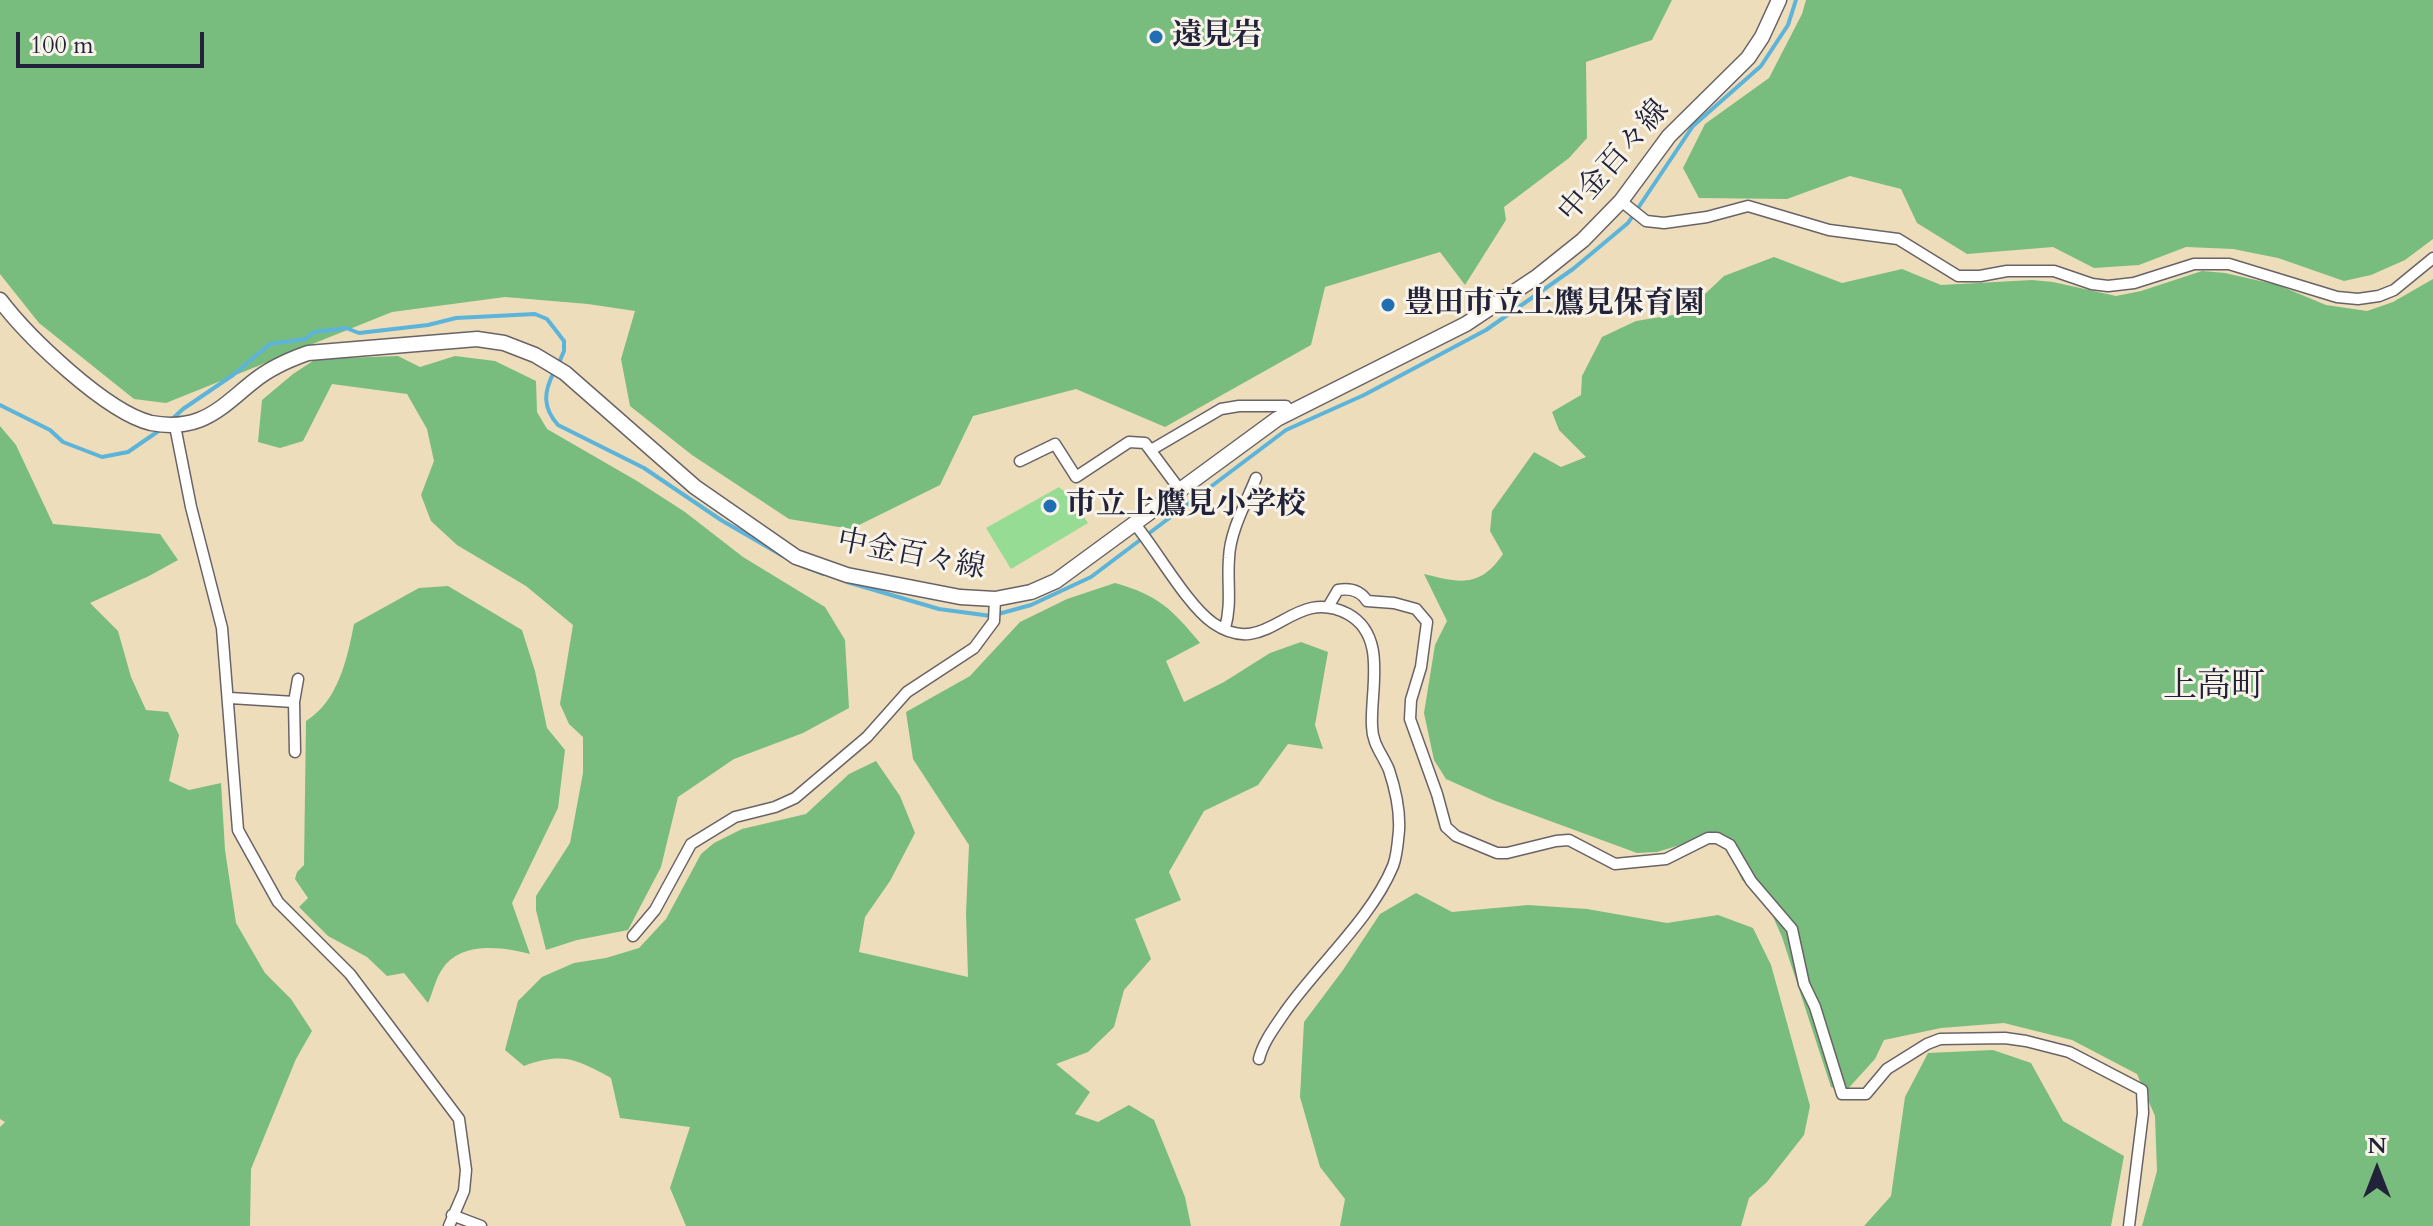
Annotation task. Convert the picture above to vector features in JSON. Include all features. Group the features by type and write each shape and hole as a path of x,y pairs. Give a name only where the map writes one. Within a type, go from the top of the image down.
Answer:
{"main road":[{"name":"中金百々線","path":"0,300 15,320 67,370 123,410 148,422 175,426 200,420 286,360 308,353 477,339 504,343 565,373 695,487 796,557 847,575 994,602 1056,581 1290,412 1471,321 1538,276 1624,204 1669,136 1748,58 1762,37 1779,0"}],"street":[{"path":"1624,204 1646,221 1664,223 1707,217 1748,206 1829,230 1898,239 1958,276 2007,271 2054,271 2108,286 2134,283 2194,264 2229,264 2337,297 2358,299 2394,290 2433,258"},
{"path":"1151,450 1221,409 1286,406 1290,412"},
{"path":"175,426 191,507 222,628 230,698 238,830 278,902 350,974 459,1119 466,1170 464,1191 451,1220 481,1226"},
{"path":"1020,461 1055,444 1076,477 1129,442 1145,443 1180,490"},
{"path":"1225,628 1231,596 1229,557 1233,536 1256,478"},
{"path":"1136,525 1199,610 1214,623 1234,633 1255,635 1296,612 1312,607 1328,607 1350,615 1364,631 1375,652 1372,727 1374,741 1389,769 1396,800 1399,826 1394,864 1377,894 1271,1032 1259,1059"},
{"path":"1328,607 1338,590 1346,589 1363,595 1367,601 1394,603 1416,609 1423,615 1427,632 1411,700 1410,719 1437,794 1442,820 1456,836 1497,853 1569,840 1615,864 1666,859 1708,838 1717,838 1730,845 1751,881 1792,929 1804,984 1815,1007 1842,1094 1866,1094 1902,1057 1940,1039 2005,1038 2069,1052 2142,1090 2143,1113 2129,1226"},
{"path":"633,936 655,910 691,844 735,817 775,807 795,798 867,737 907,692 974,648 994,621 994,602"},
{"path":"295,752 294,702 298,679"},
{"path":"230,698 294,702"}],"green space":[{"path":"0,0 1672,0 1652,40 1586,62 1587,138 1569,158 1504,207 1506,220 1465,285 1440,252 1325,287 1311,345 1165,427 1076,389 973,416 940,485 851,529 789,519 692,455 630,406 621,359 635,311 505,297 392,312 166,403 134,399 39,323 0,274"},
{"path":"1806,0 2433,0 2433,239 2405,260 2371,275 2344,281 2278,258 2233,249 2186,247 2139,265 2094,268 2053,247 1967,254 1917,223 1901,189 1850,176 1787,199 1699,198 1683,168 1705,124 1769,78"},
{"path":"1774,257 1842,283 1902,269 1941,285 2032,280 2116,296 2202,271 2225,273 2278,285 2326,305 2367,311 2393,302 2433,279 2433,1226 2142,1226 2157,1171 2155,1116 2137,1074 2072,1040 2004,1023 1941,1028 1884,1040 1875,1059 1845,1092 1831,1087 1782,937 1767,903 1742,880 1724,840 1687,843 1657,852 1637,853 1493,800 1446,779 1434,760 1424,713 1435,645 1447,621 1424,574 1459,581 1486,573 1503,554 1490,531 1492,511 1534,452 1561,467 1586,457 1559,430 1552,412 1581,395 1582,376 1602,337 1636,321 1685,313 1724,276"},
{"path":"398,356 420,367 455,356 495,361 536,381 537,412 547,429 637,481 685,512 743,557 825,607 845,640 849,708 803,733 734,759 678,797 661,867 628,930 546,950 536,910 536,896 570,843 583,773 583,737 569,724 560,704 573,625 526,586 457,545 431,521 421,495 434,461 427,429 407,394 332,384 303,441 280,448 258,442 262,400 316,359"},
{"path":"0,426 16,445 53,524 160,534 178,560 90,603 118,631 131,677 146,710 168,712 179,735 169,781 189,790 221,783 225,850 236,923 265,973 291,999 312,1031 296,1059 251,1169 250,1226 0,1226 0,1127 5,1122 0,1119"},
{"path":"1059,487 1072,498 1088,523 1011,569 986,528"},
{"path":"1115,583 1163,605 1200,643 1166,661 1184,702 1224,682 1270,653 1301,642 1328,652 1315,725 1323,749 1288,744 1258,785 1204,811 1169,872 1181,900 1135,919 1151,959 1124,990 1114,1027 1088,1052 1056,1064 1090,1092 1075,1114 1098,1122 1129,1105 1154,1120 1185,1197 1191,1226 686,1226 670,1188 690,1127 620,1118 611,1078 578,1062 549,1059 524,1066 505,1050 518,1001 542,977 574,963 639,948 666,919 701,854 714,843 742,829 806,814 849,774 876,761 900,796 915,833 890,881 865,917 859,952 968,977 966,913 969,845 913,759 906,712 970,676 1020,622 1067,599"},
{"path":"448,586 522,630 535,671 547,728 565,750 558,808 512,903 530,954 496,948 461,953 451,959 441,972 428,1003 404,973 387,976 367,957 328,936 299,907 308,898 295,879 304,865 306,721 317,713 333,691 344,665 354,624 419,588"},
{"path":"1416,893 1452,912 1528,905 1587,909 1667,923 1718,915 1753,928 1771,965 1810,1106 1804,1135 1767,1182 1749,1198 1741,1226 1340,1226 1345,1199 1320,1167 1300,1097 1304,1022 1380,914"},
{"path":"1993,1050 2031,1063 2063,1121 2124,1156 2111,1226 1864,1226 1891,1196 1905,1097 1928,1053"}],"waterway":[{"path":"847,582 939,609 991,616 1031,605 1091,577 1286,430 1364,395 1486,330 1573,269 1628,223 1693,126 1761,66 1788,25 1796,0"},
{"path":"170,421 270,344 305,339 314,332 346,328 359,333 428,325 456,318 535,314 547,319 564,341 564,351 558,365"},
{"path":"554,372 546,400 558,425 644,468 721,520 783,556"},
{"path":"0,405 50,430 63,442 102,457 128,452 160,430"},
{"path":"805,567 823,574"}],"place":[{"name":"遠見岩","path":"1156,37"},
{"name":"豊田市立上鷹見保育園","path":"1388,305"},
{"name":"市立上鷹見小学校","path":"1050,506"}],"district":[{"name":"上高町","path":"2214,688"}]}
